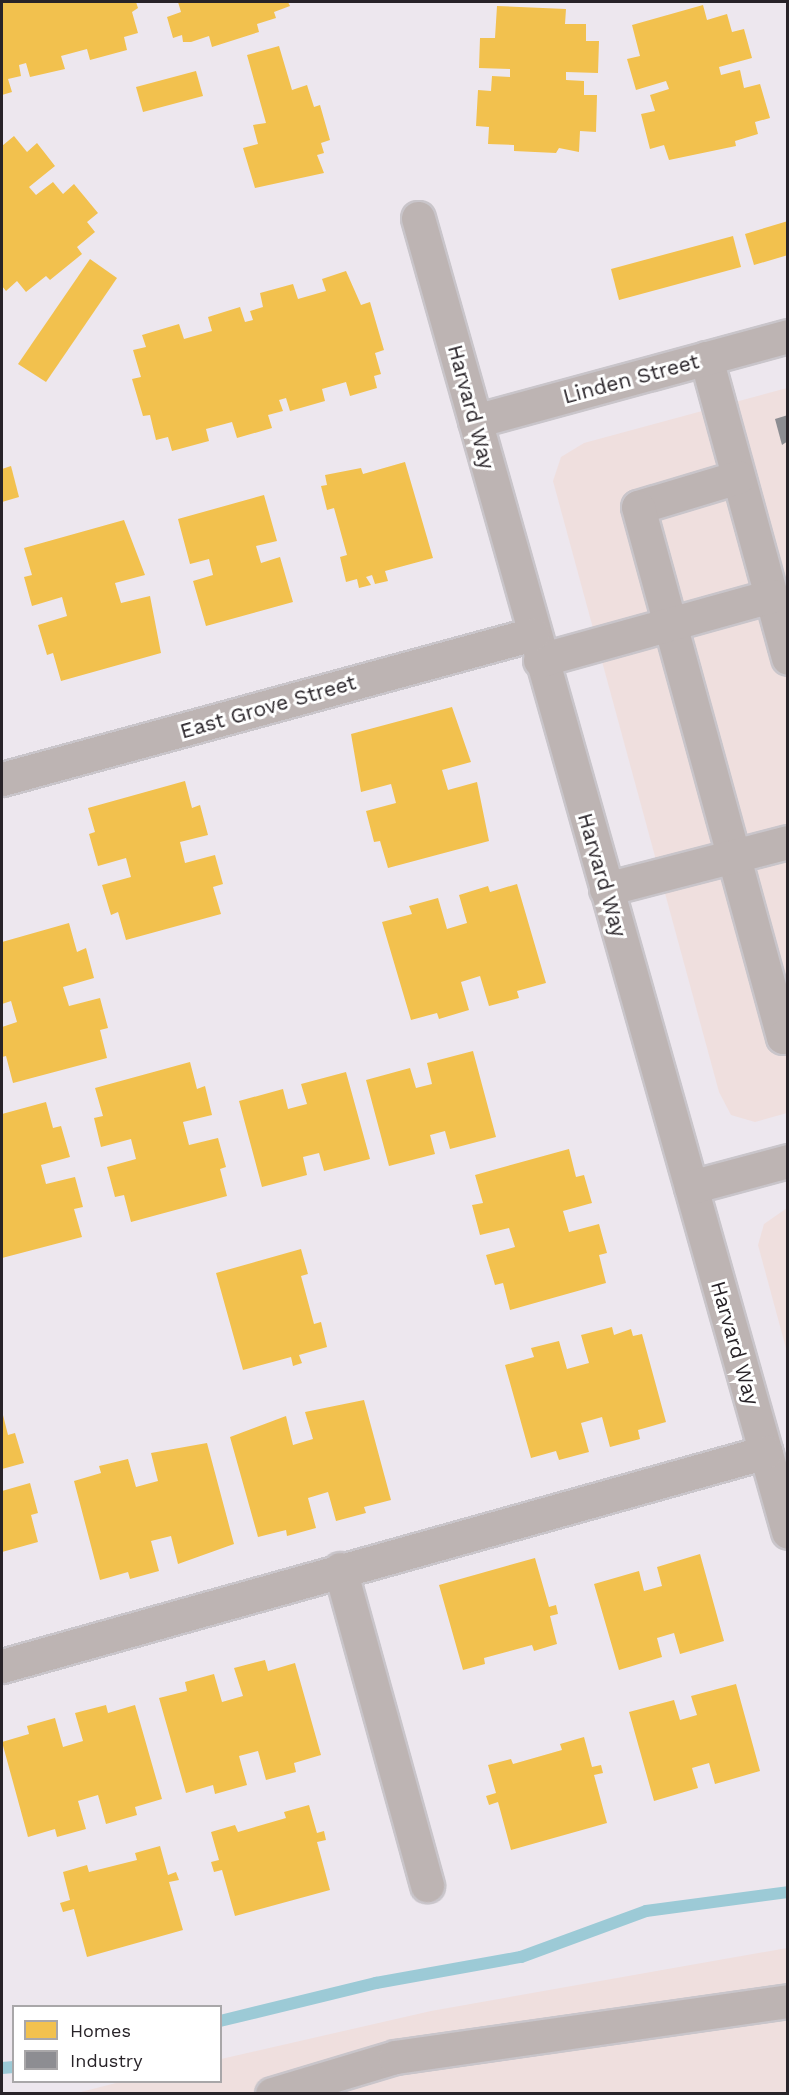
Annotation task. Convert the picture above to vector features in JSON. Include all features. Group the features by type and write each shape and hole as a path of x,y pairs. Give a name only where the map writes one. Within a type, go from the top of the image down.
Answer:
{"street":[{"name":"Harvard Way","path":"418,218 536,647 788,1532"},
{"name":"Linden Street","path":"475,421 788,336"},
{"path":"706,358 788,658"},
{"path":"738,477 638,507 783,1036 788,1035"},
{"name":"East Grove Street","path":"2,779 536,647 670,622 771,596"},
{"path":"606,889 788,842"},
{"path":"691,1187 788,1161"},
{"path":"2,1666 340,1569 765,1452"},
{"path":"340,1569 427,1885"},
{"path":"272,2094 395,2057 788,2001"}],"shaded area":[{"path":"787,388 787,1113 755,1122 731,1115 719,1092 553,481 561,457 584,443"},
{"path":"787,1208 787,1352 758,1245 764,1224"},
{"path":"787,1948 787,2093 73,2094 116,2083 222,2083 222,2059 431,2011"}],"building: Homes":[{"path":"2,2 136,2 138,8 132,12 138,33 124,37 127,50 90,60 87,49 61,56 65,69 30,77 26,63 19,65 21,76 8,79 12,92 2,95"},
{"path":"178,2 288,2 290,6 274,12 276,18 257,24 259,32 212,47 209,36 191,42 183,42 182,35 173,38 167,17 181,12"},
{"path":"703,5 707,20 727,14 732,32 744,29 752,58 719,67 721,75 740,70 744,88 760,84 770,118 755,122 758,134 735,141 736,146 669,160 664,145 650,149 641,114 655,111 650,95 669,89 666,81 636,90 627,59 640,56 632,25"},
{"path":"497,6 566,9 565,24 586,24 586,41 599,41 598,73 566,72 566,80 584,81 584,95 597,95 596,132 580,131 579,152 559,148 556,153 514,151 514,145 488,144 489,127 476,126 478,90 491,91 492,76 510,77 510,69 479,68 480,38 495,38"},
{"path":"279,46 292,90 307,85 314,107 320,105 330,140 321,143 324,153 317,155 324,173 255,188 243,148 258,144 253,125 266,123 247,55"},
{"path":"196,71 203,96 143,112 136,87"},
{"path":"14,136 27,152 37,143 55,166 29,187 36,195 53,182 63,194 74,184 98,213 87,222 95,232 77,247 82,254 50,280 46,276 26,292 17,281 6,291 2,286 2,146"},
{"path":"788,221 788,255 754,265 745,234"},
{"path":"733,236 741,267 619,300 611,269"},
{"path":"90,259 117,278 46,382 18,364"},
{"path":"346,271 361,305 370,302 384,350 375,353 381,374 374,376 377,388 350,396 346,382 322,389 325,401 290,411 286,398 279,400 283,411 268,415 272,428 237,438 232,422 206,429 209,441 172,451 168,437 156,440 150,415 143,416 132,379 141,377 133,350 146,347 142,335 179,324 184,339 212,331 208,317 240,307 245,322 253,320 250,311 263,307 260,293 293,284 298,299 326,291 322,279"},
{"path":"405,462 433,558 385,571 388,581 375,584 372,575 366,577 371,585 359,588 357,579 346,582 340,557 347,555 334,508 327,510 321,486 327,485 325,475 361,468 363,474"},
{"path":"11,466 19,497 2,502 2,469"},
{"path":"264,495 277,541 256,546 261,563 280,557 293,602 206,626 193,581 213,575 209,559 190,564 178,519"},
{"path":"124,520 145,575 115,583 121,603 150,596 161,653 61,681 53,653 47,655 38,625 67,616 62,597 32,606 24,577 32,575 24,548"},
{"path":"452,707 471,762 442,770 448,790 477,782 489,841 388,868 380,841 374,842 366,811 396,803 391,784 361,792 351,734"},
{"path":"185,781 192,808 200,805 208,835 180,842 185,863 215,855 223,884 213,887 221,914 126,940 118,912 111,915 102,885 131,877 126,858 98,866 89,834 95,832 88,808"},
{"path":"517,884 546,983 517,991 519,998 489,1006 480,976 461,982 469,1010 439,1019 437,1013 411,1020 382,922 412,914 409,906 438,898 447,929 467,923 459,895 488,886 490,892"},
{"path":"69,923 77,952 86,948 94,978 63,987 69,1006 100,998 108,1028 100,1030 107,1058 13,1083 6,1056 2,1057 2,1027 17,1022 11,1001 2,1004 2,942"},
{"path":"473,1051 496,1137 450,1149 445,1131 430,1135 435,1154 389,1166 366,1080 410,1068 416,1088 432,1084 427,1063"},
{"path":"190,1062 197,1089 205,1086 212,1115 183,1122 189,1145 218,1138 226,1167 220,1169 227,1196 131,1222 124,1195 115,1197 107,1167 136,1159 131,1139 101,1147 94,1118 103,1116 95,1088"},
{"path":"346,1072 370,1159 324,1171 319,1153 303,1157 307,1175 262,1187 239,1101 283,1089 288,1109 307,1104 301,1084"},
{"path":"46,1102 53,1128 61,1126 70,1157 41,1165 46,1184 75,1177 83,1207 74,1209 82,1237 2,1258 2,1114"},
{"path":"569,1149 576,1177 584,1175 592,1203 563,1211 569,1232 599,1224 607,1253 599,1255 606,1283 510,1310 503,1283 495,1285 486,1255 515,1247 509,1228 480,1235 472,1205 483,1203 475,1175"},
{"path":"301,1249 308,1274 301,1276 314,1324 321,1322 327,1347 299,1355 302,1363 293,1366 291,1357 243,1370 216,1273"},
{"path":"612,1327 614,1335 631,1329 633,1336 642,1334 666,1422 638,1430 640,1439 610,1447 602,1417 581,1423 589,1452 559,1460 556,1451 531,1458 505,1365 534,1357 531,1348 559,1341 567,1369 589,1363 581,1335"},
{"path":"364,1400 391,1500 364,1507 366,1513 336,1521 328,1492 308,1498 316,1528 287,1536 286,1530 258,1537 230,1437 286,1416 293,1445 313,1439 305,1412"},
{"path":"2,1411 8,1435 15,1433 24,1463 2,1469"},
{"path":"207,1443 234,1544 178,1564 171,1536 151,1541 159,1571 130,1579 128,1572 100,1580 74,1481 101,1473 99,1466 128,1459 136,1487 158,1481 151,1453"},
{"path":"30,1483 38,1513 31,1515 38,1542 2,1552 2,1491"},
{"path":"700,1554 724,1641 680,1654 674,1633 657,1638 662,1657 619,1670 594,1584 639,1571 644,1591 662,1586 657,1567"},
{"path":"535,1558 549,1607 556,1605 558,1614 550,1616 557,1644 534,1651 532,1645 484,1658 485,1664 463,1670 439,1585"},
{"path":"265,1660 268,1671 295,1663 321,1755 294,1763 296,1772 266,1780 258,1751 239,1756 247,1785 215,1794 213,1785 186,1793 159,1698 187,1691 185,1682 214,1674 222,1702 243,1696 234,1668"},
{"path":"736,1684 760,1771 715,1784 709,1763 692,1768 698,1788 654,1801 629,1712 674,1700 680,1720 697,1715 691,1696"},
{"path":"106,1705 108,1713 135,1705 162,1799 135,1807 137,1815 106,1824 98,1795 78,1801 86,1829 57,1837 55,1829 28,1837 2,1742 29,1734 27,1726 55,1718 63,1747 83,1741 75,1713"},
{"path":"584,1737 592,1767 601,1765 603,1773 594,1775 607,1823 511,1850 498,1802 489,1805 486,1796 496,1793 488,1765 511,1759 513,1764 562,1750 560,1744"},
{"path":"309,1805 317,1833 324,1831 326,1840 317,1842 330,1890 235,1916 222,1870 214,1872 211,1862 219,1860 211,1832 235,1825 238,1832 286,1818 284,1812"},
{"path":"160,1846 168,1875 176,1872 179,1880 169,1882 183,1930 87,1957 74,1909 63,1912 60,1903 70,1900 63,1872 87,1865 89,1872 137,1860 135,1853"}],"building: Industry":[{"path":"788,415 788,441 782,445 775,419"}],"waterway":[{"path":"222,2021 376,1983 521,1957 646,1911 788,1892"},
{"path":"2,2068 12,2067"}]}
